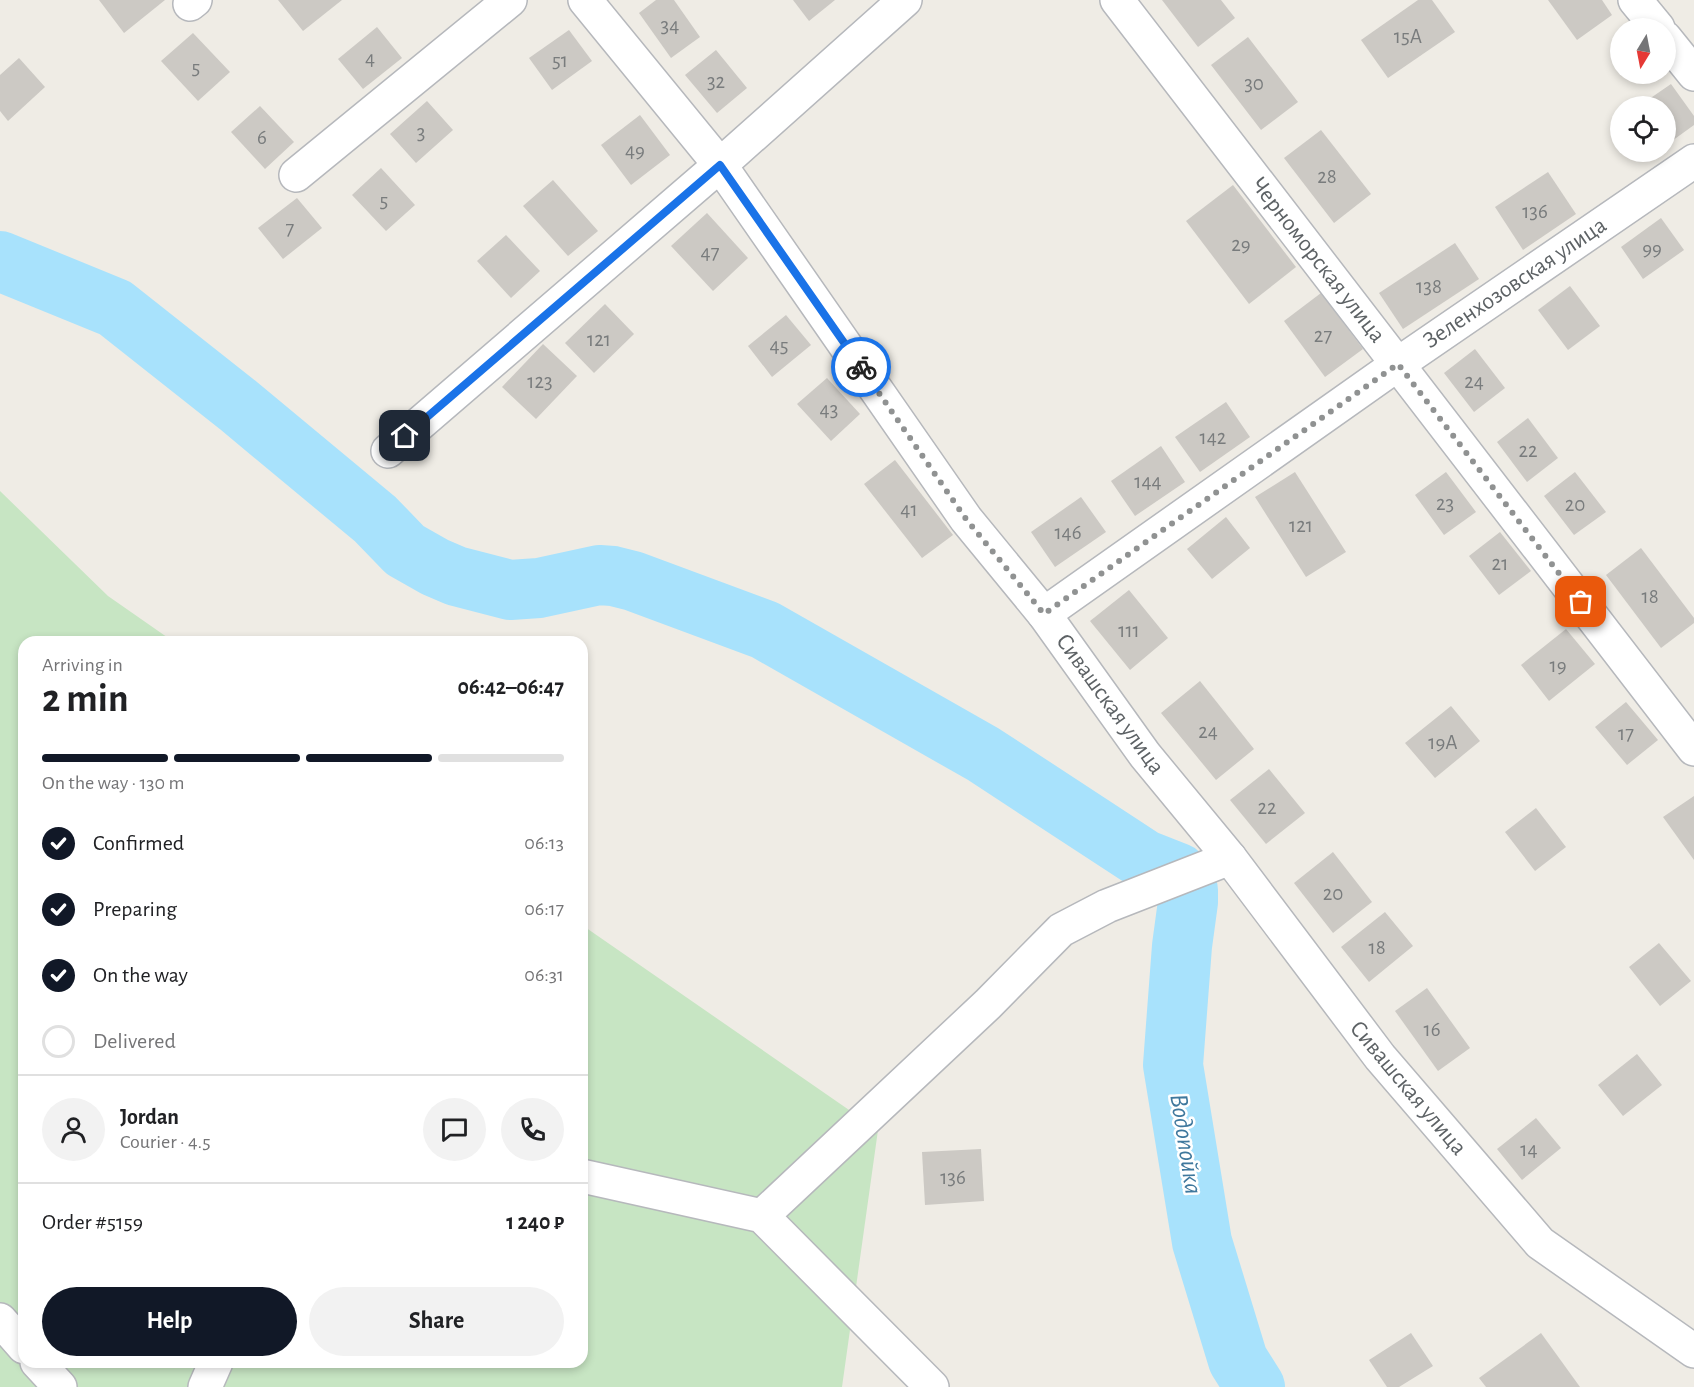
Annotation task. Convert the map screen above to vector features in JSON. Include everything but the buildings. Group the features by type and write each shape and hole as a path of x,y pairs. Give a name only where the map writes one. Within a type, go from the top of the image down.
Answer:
{"street":[{"path":"296,175 510,0"},
{"name":"Сивашская улица","path":"585,0 720,165 966,519 1044,614 1145,754 1230,858 1380,1057 1540,1244 1694,1351"},
{"path":"388,451 720,165 904,0"},
{"name":"Черноморская улица","path":"1117,0 1694,749"},
{"path":"1635,0 1650,18"},
{"path":"1676,52 1694,74"},
{"name":"Зеленхозовская улица","path":"1044,614 1398,364 1691,170"},
{"path":"762,1216 988,1004 1061,930 1107,906 1230,858"},
{"path":"588,1177 762,1216 932,1387"},
{"path":"0,1320 18,1340"},
{"path":"43,1368 60,1387"},
{"path":"205,1387 213,1368"}],"green space":[{"path":"0,491 108,596 165,636 18,636 18,1368 588,1368 588,929 878,1130 842,1387 0,1387"}],"waterway":[{"path":"0,261 115,308 239,406 375,519 405,550 435,567 456,576 510,590 539,588 599,575 613,576 633,581 765,630 983,754 1145,860 1178,873"},
{"name":"Водопойка","path":"1188,890 1173,1065 1202,1242 1238,1360 1255,1387"}],"way so far":[{"path":"861,367 966,519 1044,614 1398,364 1581,602"}],"route":[{"path":"405,436 720,165 861,367"}]}
